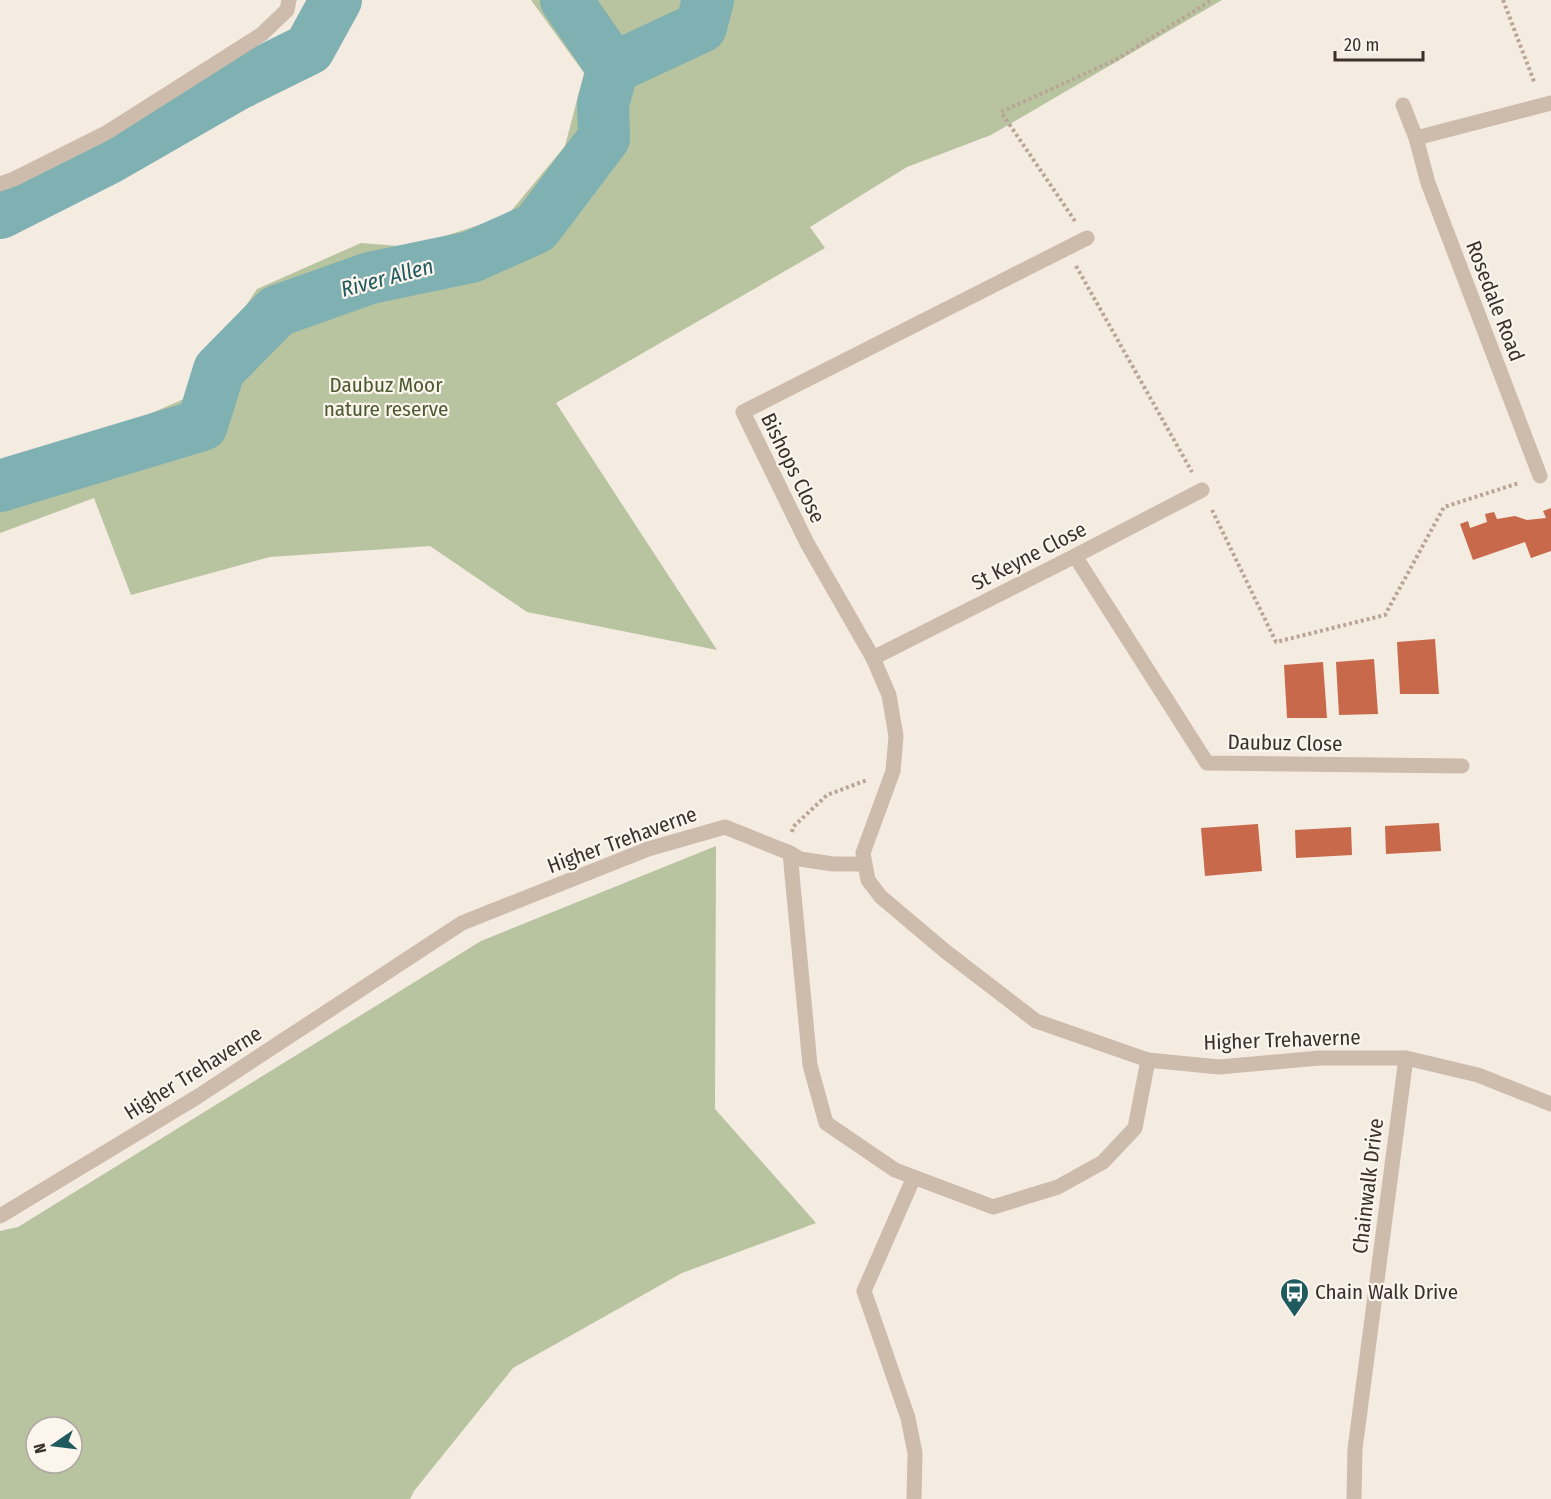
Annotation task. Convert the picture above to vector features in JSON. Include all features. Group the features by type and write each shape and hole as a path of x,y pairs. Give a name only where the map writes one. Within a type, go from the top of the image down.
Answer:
{"street":[{"path":"0,184 106,133 262,34 287,10 289,0"},
{"path":"1416,138 1547,103"},
{"name":"Rosedale Road","path":"1402,105 1416,138 1428,183 1540,476"},
{"name":"Bishops Close","path":"863,864 862,853 893,771 896,736 889,695 873,658 807,543 743,412 1087,238"},
{"name":"St Keyne Close","path":"873,658 1202,490"},
{"name":"Daubuz Close","path":"1075,556 1207,763 1462,766"},
{"name":"Higher Trehaverne","path":"0,1215 197,1097 462,923 648,849 725,827 800,859 833,864 863,864 868,880 881,897 945,951 1036,1021 1148,1060 1219,1067 1319,1058 1406,1058 1478,1075 1551,1104"},
{"path":"790,853 810,1065 826,1123 895,1170 993,1207 1058,1187 1103,1162 1136,1128 1148,1060"},
{"name":"Chainwalk Drive","path":"1354,1499 1355,1449 1406,1058"},
{"path":"914,1177 864,1291 908,1418 915,1453 914,1499"}],"path":[{"path":"1087,238 1001,112 1117,59 1212,0"},
{"path":"1503,0 1547,103"},
{"path":"1066,248 1202,490 1276,642 1385,615 1444,507 1540,476"},
{"path":"790,853 793,827 827,795 893,771"}],"green space":[{"name":"Daubuz Moor nature reserve","path":"531,0 1222,0 991,135 907,167 810,227 825,248 556,403 717,650 527,612 430,546 270,557 131,595 94,498 0,533 0,460 75,446 184,399 257,289 361,243 411,247 507,216 565,146 584,73"},
{"path":"716,846 715,1109 816,1223 682,1273 513,1368 414,1491 410,1499 0,1499 0,1231 18,1227 481,941"}],"building":[{"path":"1551,508 1551,551 1531,558 1525,542 1473,560 1460,524 1468,521 1470,528 1487,522 1485,514 1494,512 1497,519 1515,516 1527,520 1546,518 1543,511"},
{"path":"1435,639 1439,694 1400,694 1397,642"},
{"path":"1374,659 1378,714 1339,715 1336,662"},
{"path":"1323,662 1327,718 1287,718 1284,665"},
{"path":"1439,823 1441,851 1386,854 1385,826"},
{"path":"1258,824 1262,871 1205,876 1201,828"},
{"path":"1351,827 1352,855 1296,858 1295,830"}],"waterway":[{"path":"0,213 109,158 236,85 309,49 336,0"},
{"path":"566,0 613,68"},
{"name":"River Allen","path":"0,486 202,425 219,370 277,311 370,278 471,257 536,228 604,138 603,104 613,68 701,27 708,0"}],"place":[{"name":"Chain Walk Drive","path":"1294,1318"}]}
